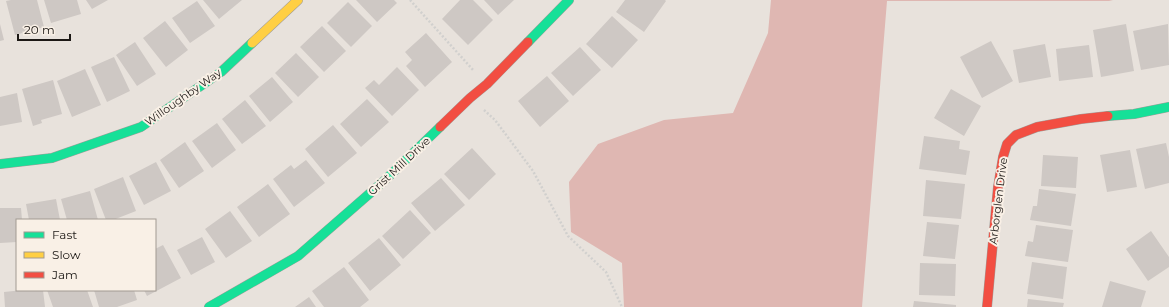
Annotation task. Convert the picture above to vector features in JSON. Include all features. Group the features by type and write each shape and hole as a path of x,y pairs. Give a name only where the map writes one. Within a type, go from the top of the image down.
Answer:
{"street":[{"name":"Willoughby Way","path":"0,164 52,158 141,127 220,72 298,0"},
{"name":"Grist Mill Drive","path":"209,307 298,256 384,181 470,98 487,84 570,0"},
{"name":"Arborglen Drive","path":"987,307 998,182 1007,144 1016,135 1037,127 1074,120 1134,114 1169,107"}],"path":[{"path":"410,0 487,84"},
{"path":"470,98 495,120 533,171 568,236 606,272 622,307"}],"shaded area":[{"path":"771,0 1113,0 887,1 862,307 624,307 622,263 571,232 569,182 598,144 664,120 733,113 768,33"}],"building":[{"path":"37,0 44,27 15,35 6,1"},
{"path":"44,0 77,0 81,14 51,23"},
{"path":"86,0 108,0 92,9"},
{"path":"203,0 242,0 219,19"},
{"path":"356,0 394,0 397,3 377,22"},
{"path":"460,0 473,0 493,20 468,45 442,19"},
{"path":"484,0 514,0 498,15"},
{"path":"625,0 666,1 644,32 616,12"},
{"path":"197,1 215,26 190,43 172,18"},
{"path":"348,2 372,26 351,47 327,23"},
{"path":"612,16 638,40 612,68 586,44"},
{"path":"165,21 188,50 166,67 143,38"},
{"path":"0,24 4,40 0,41"},
{"path":"1126,24 1134,71 1101,77 1093,30"},
{"path":"1168,24 1169,65 1141,70 1133,31"},
{"path":"322,26 346,51 324,72 300,47"},
{"path":"426,33 452,62 425,87 406,66 412,60 405,52"},
{"path":"991,41 1013,81 982,98 960,57"},
{"path":"135,42 156,74 137,86 116,55"},
{"path":"1045,44 1051,77 1019,83 1013,50"},
{"path":"1089,45 1093,77 1059,81 1056,49"},
{"path":"580,47 601,70 573,96 551,73"},
{"path":"296,53 319,77 298,97 275,73"},
{"path":"114,57 130,91 107,102 91,67"},
{"path":"397,67 419,90 392,116 365,88 374,80 379,85"},
{"path":"85,69 101,105 72,117 57,81"},
{"path":"547,76 569,101 540,127 518,101"},
{"path":"272,77 293,102 270,122 249,96"},
{"path":"53,80 62,114 41,120 42,123 33,126 22,89"},
{"path":"951,89 981,106 964,136 934,118"},
{"path":"17,93 22,122 0,126 0,97"},
{"path":"367,99 389,122 361,147 340,124"},
{"path":"245,100 266,126 242,144 222,119"},
{"path":"217,123 236,150 212,168 192,141"},
{"path":"333,125 357,153 328,177 305,149"},
{"path":"924,136 960,141 959,149 970,151 966,175 919,169"},
{"path":"185,142 204,171 179,188 160,160"},
{"path":"1166,143 1169,157 1169,183 1145,189 1136,149"},
{"path":"472,148 496,174 469,200 444,174"},
{"path":"1130,150 1137,187 1107,192 1100,155"},
{"path":"1043,155 1078,157 1076,188 1041,186"},
{"path":"306,160 325,183 294,207 273,179 291,165 294,169"},
{"path":"156,162 171,191 144,205 129,176"},
{"path":"123,177 136,211 116,219 106,219 94,189"},
{"path":"441,178 465,205 435,231 411,203"},
{"path":"926,180 965,184 961,219 923,216"},
{"path":"268,184 290,214 259,237 237,207"},
{"path":"1039,189 1076,194 1071,226 1030,220 1033,206 1037,206"},
{"path":"90,191 98,219 67,219 61,199"},
{"path":"56,199 60,219 29,219 26,204"},
{"path":"0,208 21,208 22,219 16,219 16,242 0,243"},
{"path":"410,210 431,233 403,259 382,236"},
{"path":"230,211 252,241 226,258 205,229"},
{"path":"927,222 959,225 955,259 923,256"},
{"path":"1036,225 1073,230 1068,262 1025,256 1028,241 1033,242"},
{"path":"1151,231 1169,257 1169,267 1148,281 1126,249"},
{"path":"202,237 215,262 191,275 177,250"},
{"path":"379,238 401,265 370,291 348,263"},
{"path":"163,245 181,278 147,296 144,291 156,291 156,248"},
{"path":"1032,262 1067,267 1063,299 1027,294"},
{"path":"920,263 956,264 955,296 919,295"},
{"path":"344,267 369,300 360,307 324,307 312,291"},
{"path":"1110,281 1146,291 1141,307 1102,307"},
{"path":"43,291 45,307 5,307 4,292"},
{"path":"47,291 87,291 93,307 53,307"},
{"path":"94,291 134,291 137,300 117,307 99,307"},
{"path":"309,297 316,307 295,307"},
{"path":"1028,299 1064,303 1063,307 1027,307"},
{"path":"914,301 956,305 956,307 913,307"}],"traffic: fast":[{"path":"528,42 569,0"},
{"path":"0,164 52,158 141,127 221,72 252,43"},
{"path":"1108,116 1134,114 1169,107"},
{"path":"209,307 298,256 384,181 440,127"}],"traffic: slow":[{"path":"252,43 298,0"}],"traffic: jam":[{"path":"440,127 487,84 528,42"},
{"path":"987,307 998,187 1003,157 1007,144 1016,135 1037,127 1108,116"}]}
